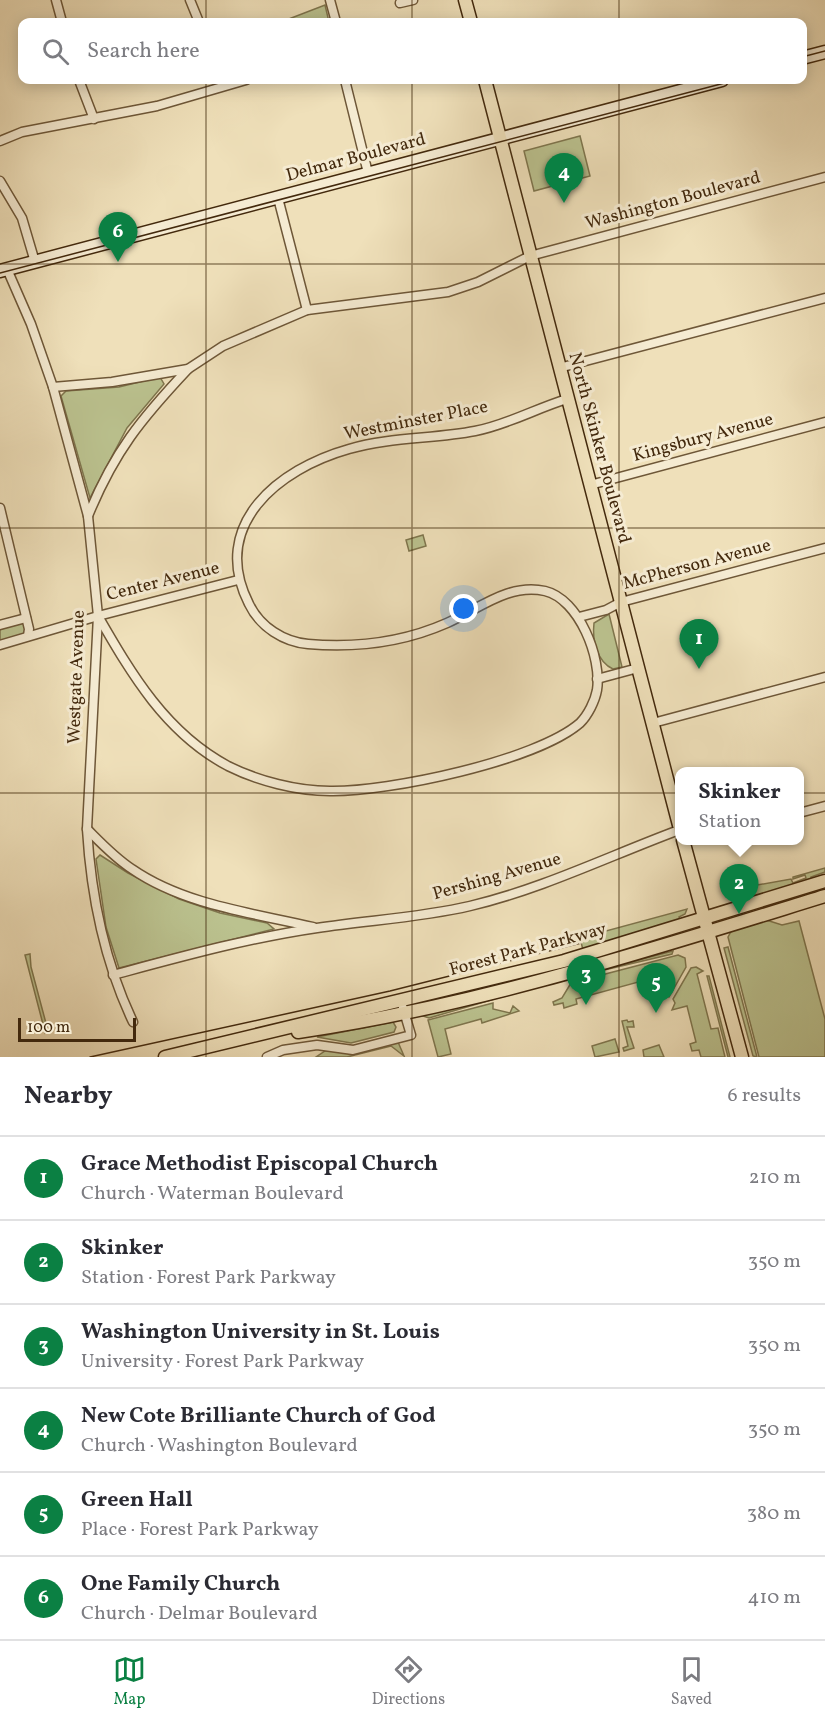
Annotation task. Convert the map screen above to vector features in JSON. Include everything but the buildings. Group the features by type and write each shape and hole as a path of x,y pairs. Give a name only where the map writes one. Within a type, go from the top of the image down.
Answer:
{"main road":[{"path":"465,0 470,18"},
{"path":"807,57 825,52"},
{"name":"North Skinker Boulevard","path":"486,84 675,809"},
{"name":"Delmar Boulevard","path":"3,270 707,84"},
{"path":"687,845 742,1057"},
{"name":"Forest Park Parkway","path":"165,1057 237,1041 338,1026 564,961 825,881"},
{"name":"Forest Park Parkway","path":"403,1007 549,976 708,932 825,896"}],"street":[{"path":"56,0 61,18"},
{"path":"190,0 197,18"},
{"path":"330,0 335,18"},
{"path":"400,3 413,0"},
{"path":"81,84 94,119"},
{"path":"0,141 22,132 157,106 224,84"},
{"path":"346,84 368,173"},
{"name":"Washington Boulevard","path":"188,369 223,346 306,310 448,291 478,282 530,256 825,177"},
{"path":"0,181 22,218 35,262"},
{"path":"278,198 306,310"},
{"name":"Westgate Avenue","path":"3,270 30,321 53,387 87,516 98,616 87,829 100,931 113,975 133,1022"},
{"path":"559,368 825,298"},
{"path":"53,387 112,382 188,369"},
{"path":"87,516 102,481 123,444 153,406 188,369"},
{"name":"Westminster Place","path":"238,580 237,540 251,510 288,478 318,460 351,448 479,430 567,399"},
{"name":"Kingsbury Avenue","path":"590,485 825,422"},
{"path":"0,508 26,618 28,636"},
{"name":"McPherson Avenue","path":"579,617 606,610 621,602 825,548"},
{"path":"98,616 125,664 155,706 189,740 239,770 277,784 327,791 380,788 437,777 539,745 580,722 591,708 597,679 590,646 579,617 562,598 549,592 522,590 507,593 446,624 401,638 354,646 303,644 275,634 251,610 238,580"},
{"name":"Center Avenue","path":"0,645 98,616 238,580"},
{"path":"0,625 26,618"},
{"path":"597,679 638,668"},
{"path":"653,723 825,677"},
{"path":"804,812 825,806"},
{"name":"Pershing Avenue","path":"87,829 112,854 156,883 215,905 316,928"},
{"name":"Pershing Avenue","path":"113,975 193,954 316,928 387,921 470,906 590,867 675,832"},
{"path":"267,1057 284,1050 317,1045 348,1050 360,1049 411,1035 403,1007"}],"green space":[{"path":"325,5 328,18 291,18"},
{"path":"580,136 590,176 534,191 524,151"},
{"path":"160,377 164,384 127,428 90,498 61,396 66,391 119,387"},
{"path":"423,535 426,546 409,551 406,540"},
{"path":"609,614 622,667 613,669 599,656 594,636 594,623"},
{"path":"26,618 28,636 0,645 0,625"},
{"path":"100,855 128,873 179,899 220,913 267,923 274,929 119,968 106,927 96,859"},
{"path":"825,868 825,872 811,877 811,880 749,900 746,887 791,879 793,883 806,878 805,875 793,879 793,877"},
{"path":"687,909 685,914 679,917 680,921 583,950 580,938"},
{"path":"763,919 782,925 799,921 825,1019 825,1057 759,1057 728,937 733,928"},
{"path":"728,947 757,1057 753,1056 724,948"},
{"path":"673,951 672,954 570,978"},
{"path":"30,954 31,967 47,1027 45,1032 25,955"},
{"path":"678,955 685,958 686,967 669,997 664,996 658,1002 654,986 649,979 576,999 577,1004 564,1008 563,1003 554,1005 553,1002 562,998 571,983"},
{"path":"696,967 703,971 697,974 711,1029 718,1028 725,1057 701,1057 699,1050 692,1051 690,1044 696,1042 687,1006 672,1010 675,1003 673,999 691,968"},
{"path":"707,976 709,976 730,1057 728,1057"},
{"path":"484,998 491,1000 429,1018 420,1015"},
{"path":"493,1003 493,1009 510,1013 513,1006 519,1011 482,1023 481,1019 445,1029 451,1054 438,1057 428,1020"},
{"path":"627,1020 628,1022 633,1021 634,1027 627,1027 634,1048 624,1051 623,1048 628,1046 622,1021"},
{"path":"393,1022 396,1027 394,1032 351,1043 317,1037"},
{"path":"615,1039 619,1052 595,1057 592,1046"},
{"path":"398,1042 404,1056 391,1046 347,1057 316,1057 328,1049"},
{"path":"659,1045 664,1057 644,1057 643,1050"}],"tram line":[{"path":"807,56 825,51"},
{"path":"0,273 721,84"},
{"path":"90,1057 390,991 581,943"}],"place":[{"name":"New Cote Brilliante Church of God","path":"564,203"},
{"name":"One Family Church","path":"118,262"},
{"name":"Grace Methodist Episcopal Church","path":"699,669"},
{"name":"Skinker","path":"739,914"},
{"name":"Washington University in St. Louis","path":"586,1005"},
{"name":"Green Hall","path":"656,1013"}]}
